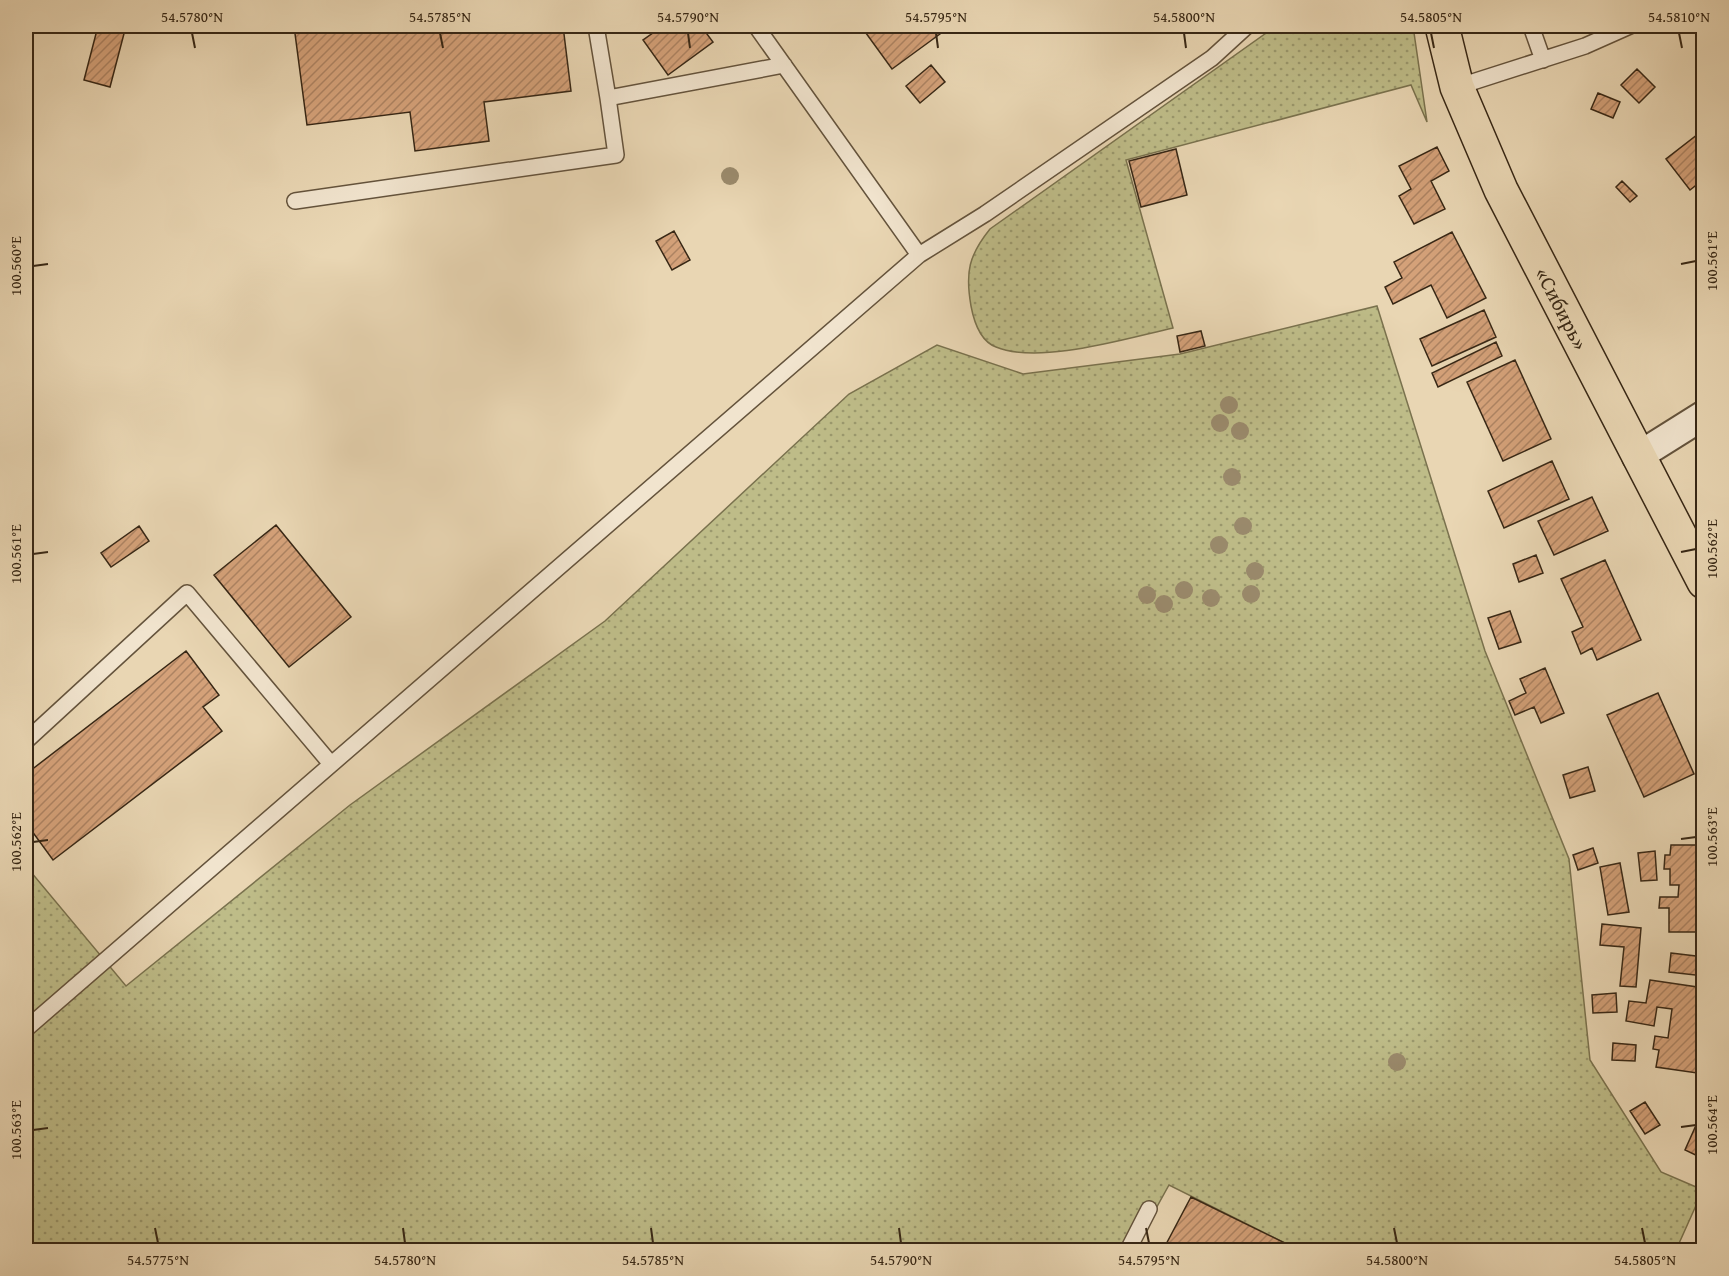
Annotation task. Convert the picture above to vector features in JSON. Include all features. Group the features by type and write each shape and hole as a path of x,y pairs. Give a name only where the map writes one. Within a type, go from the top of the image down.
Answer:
{"highway":[{"name":"«Сибирь»","path":"1442,26 1457,87 1501,190 1637,457 1704,582"}],"street":[{"path":"1637,457 1704,415"}],"lane":[{"path":"295,201 616,155 596,26"},
{"path":"756,26 919,255"},
{"path":"26,1029 919,255 985,214 1212,58 1247,26"},
{"path":"1531,26 1543,60"},
{"path":"1457,87 1585,46 1630,26"},
{"path":"608,98 784,65"},
{"path":"26,741 187,593 332,764"},
{"path":"1128,1251 1149,1209"}],"shaded area":[{"path":"1276,26 1413,26 1427,122 1411,85 1126,160 1173,328 1059,352 1014,352 990,344 982,336 976,324 968,283 973,256 990,229"},
{"path":"1377,306 1485,651 1569,859 1590,1060 1661,1172 1703,1190 1676,1250 1299,1250 1169,1185 1133,1250 26,1250 26,866 126,986 350,805 605,621 849,394 937,345 1023,374 1180,354"}],"building":[{"path":"98,26 126,26 110,87 84,80"},
{"path":"294,26 563,26 571,91 484,102 489,141 415,151 410,112 307,125"},
{"path":"663,26 701,26 713,42 668,75 643,40"},
{"path":"869,26 933,26 940,34 892,69 863,29"},
{"path":"931,65 945,82 920,103 906,86"},
{"path":"1637,69 1655,87 1639,103 1621,85"},
{"path":"1598,93 1620,102 1613,118 1591,109"},
{"path":"1702,131 1704,179 1690,190 1666,159"},
{"path":"1437,147 1449,171 1431,181 1445,209 1414,224 1399,196 1411,189 1399,166"},
{"path":"1176,149 1187,195 1141,207 1129,161"},
{"path":"1622,181 1637,196 1630,202 1616,187"},
{"path":"674,231 690,260 672,270 656,241"},
{"path":"1452,232 1486,298 1447,318 1431,285 1393,304 1385,287 1402,278 1394,262"},
{"path":"1484,310 1496,337 1432,366 1420,339"},
{"path":"1201,331 1205,346 1180,352 1177,336"},
{"path":"1496,342 1502,356 1438,387 1432,373"},
{"path":"1515,360 1551,439 1503,461 1467,382"},
{"path":"1552,461 1569,499 1504,528 1488,491"},
{"path":"1592,497 1608,531 1554,555 1538,521"},
{"path":"276,525 351,617 289,667 214,575"},
{"path":"139,526 149,541 111,567 101,553"},
{"path":"1536,555 1543,573 1519,582 1513,564"},
{"path":"1605,560 1641,640 1597,660 1592,648 1581,654 1572,632 1583,627 1561,579"},
{"path":"1510,611 1521,642 1499,649 1488,618"},
{"path":"186,651 219,695 203,707 222,731 53,860 26,823 26,774"},
{"path":"1545,668 1564,713 1541,723 1534,707 1515,715 1509,701 1526,693 1520,679"},
{"path":"1658,693 1694,774 1644,797 1607,715"},
{"path":"1588,767 1595,791 1570,798 1563,775"},
{"path":"1671,845 1704,845 1704,932 1669,932 1669,908 1659,908 1660,897 1678,897 1679,885 1670,885 1670,869 1664,869 1665,855 1670,855"},
{"path":"1593,848 1598,863 1578,870 1573,855"},
{"path":"1655,851 1657,880 1641,881 1638,853"},
{"path":"1620,863 1629,912 1608,915 1600,867"},
{"path":"1602,924 1641,928 1636,987 1620,986 1624,947 1600,945"},
{"path":"1671,953 1704,957 1704,976 1669,972"},
{"path":"1650,980 1704,988 1704,1074 1656,1067 1659,1050 1653,1049 1655,1036 1668,1038 1672,1009 1657,1007 1654,1026 1626,1021 1629,1001 1646,1003"},
{"path":"1616,993 1617,1012 1593,1013 1592,995"},
{"path":"1613,1043 1636,1045 1635,1061 1612,1060"},
{"path":"1645,1102 1660,1125 1645,1134 1630,1111"},
{"path":"1701,1114 1704,1116 1704,1159 1685,1150"},
{"path":"1191,1197 1299,1250 1163,1250"}]}
